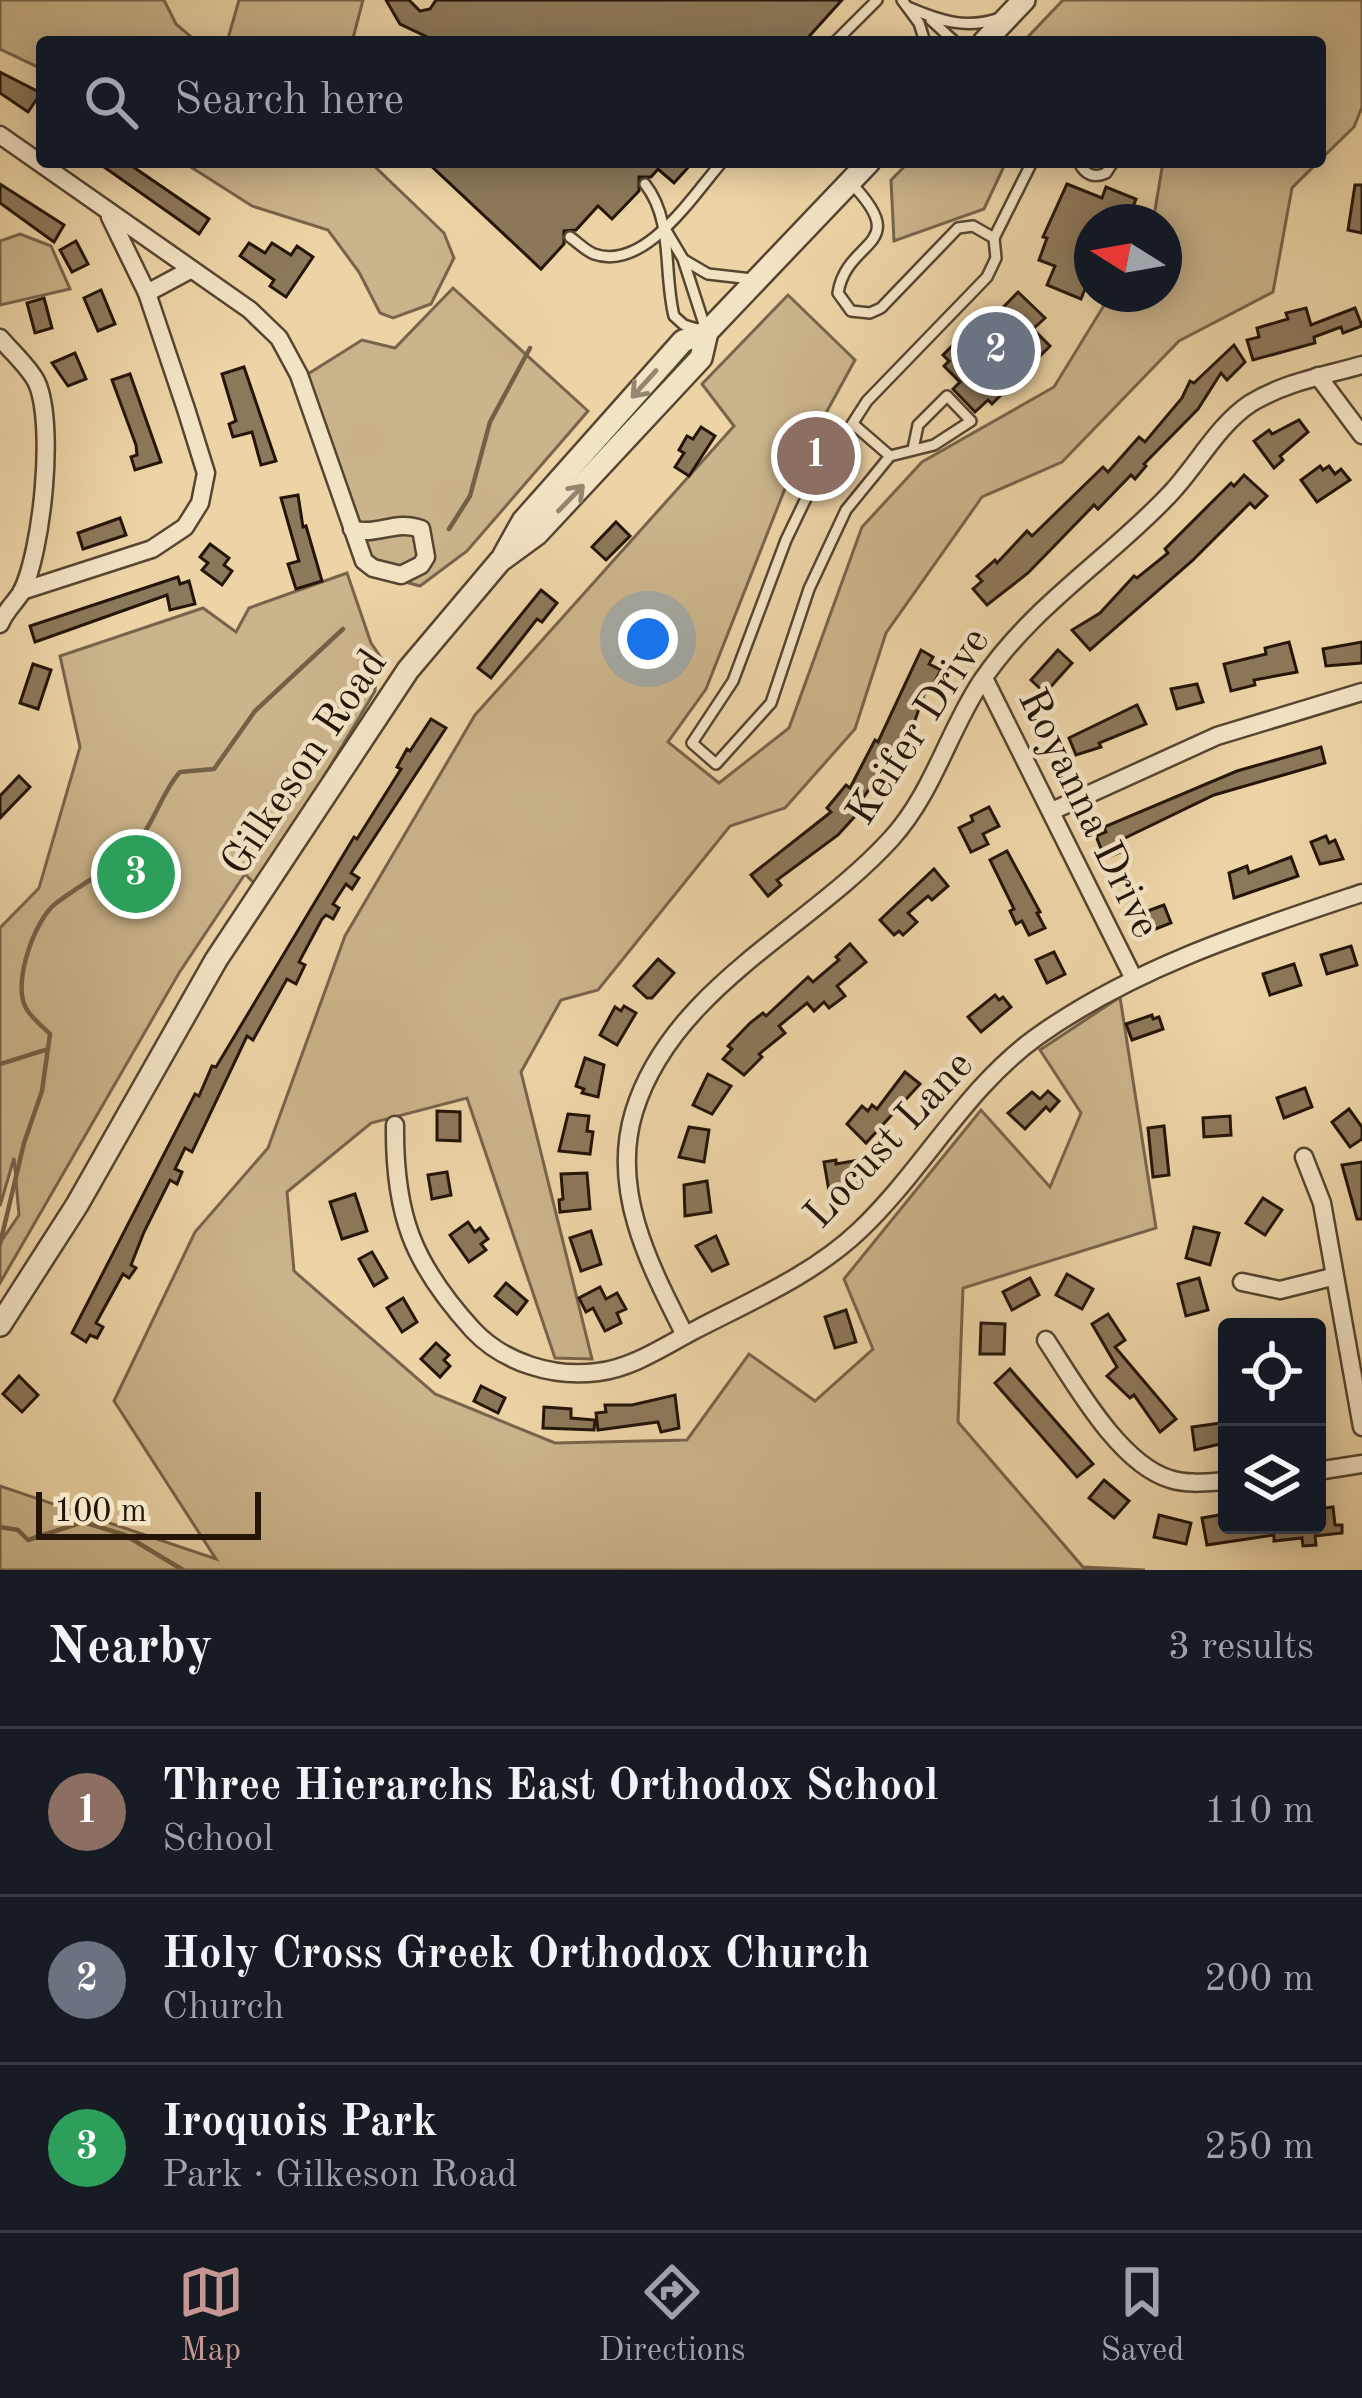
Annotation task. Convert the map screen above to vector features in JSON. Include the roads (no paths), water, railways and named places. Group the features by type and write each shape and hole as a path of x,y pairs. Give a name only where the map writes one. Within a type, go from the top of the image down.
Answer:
{"street":[{"path":"990,36 1017,7"},
{"path":"0,135 36,161"},
{"path":"45,168 250,310 279,338 299,375 352,530"},
{"name":"Gilkeson Road","path":"0,1325 76,1205 179,1020 361,736 421,654 500,560 537,534 701,358 706,332 863,168"},
{"path":"22,591 152,549 185,527 200,503 206,473 147,293 110,215"},
{"path":"147,293 190,270"},
{"path":"0,338 37,382 46,432 45,482 22,591 0,624"},
{"name":"Keifer Drive","path":"686,1335 636,1228 627,1151 651,1068 682,1022 893,837 926,792 962,713 984,678 1044,607 1164,501 1245,407 1280,386 1362,365"},
{"path":"1318,376 1362,435"},
{"name":"Royanna Drive","path":"984,678 1134,979"},
{"path":"1052,812 1217,736 1362,692"},
{"name":"Locust Lane","path":"395,1124 394,1177 404,1223 446,1298 477,1334 500,1353 558,1373 620,1368 799,1276 832,1254 886,1202 999,1069 1038,1036 1134,979 1362,893"},
{"path":"1304,1157 1322,1203 1362,1427"},
{"path":"1242,1282 1280,1289 1332,1277"},
{"path":"1046,1340 1132,1457 1168,1479 1218,1481"},
{"path":"1326,1470 1362,1464"}],"lane":[{"path":"841,36 877,0"},
{"path":"906,4 949,36"},
{"path":"906,4 922,36"},
{"path":"927,16 962,25 1017,7"},
{"path":"570,237 594,254 622,256 651,244 717,168"},
{"path":"913,449 918,425 947,396 971,421 934,446 890,456 846,510 809,590 771,703 716,764 692,743 733,681 786,540 811,488 867,401 986,277 996,258 994,238 1029,168"},
{"path":"1083,168 1096,176 1110,168"},
{"path":"850,182 871,205 878,223 874,241 840,282 838,293 851,311 870,314 880,308 958,228 973,226 994,238"},
{"path":"645,184 657,199 664,227 674,316 706,332"},
{"path":"664,227 683,260 706,332"},
{"path":"683,260 719,277 758,278"},
{"path":"854,424 890,456"}],"waterway":[{"path":"449,529 470,496 490,422 530,348"},
{"path":"0,1244 42,1091 50,1034 29,1013 22,995 24,967 40,923 55,904 136,843 180,772 214,769 255,711 343,629"},
{"path":"0,1064 45,1050"},
{"path":"0,1527 18,1530 28,1540 83,1522 125,1535 183,1570"}],"place":[{"name":"Holy Cross Greek Orthodox Church","path":"996,351"},
{"name":"Three Hierarchs East Orthodox School","path":"816,456"},
{"name":"Iroquois Park","path":"136,874"}]}
